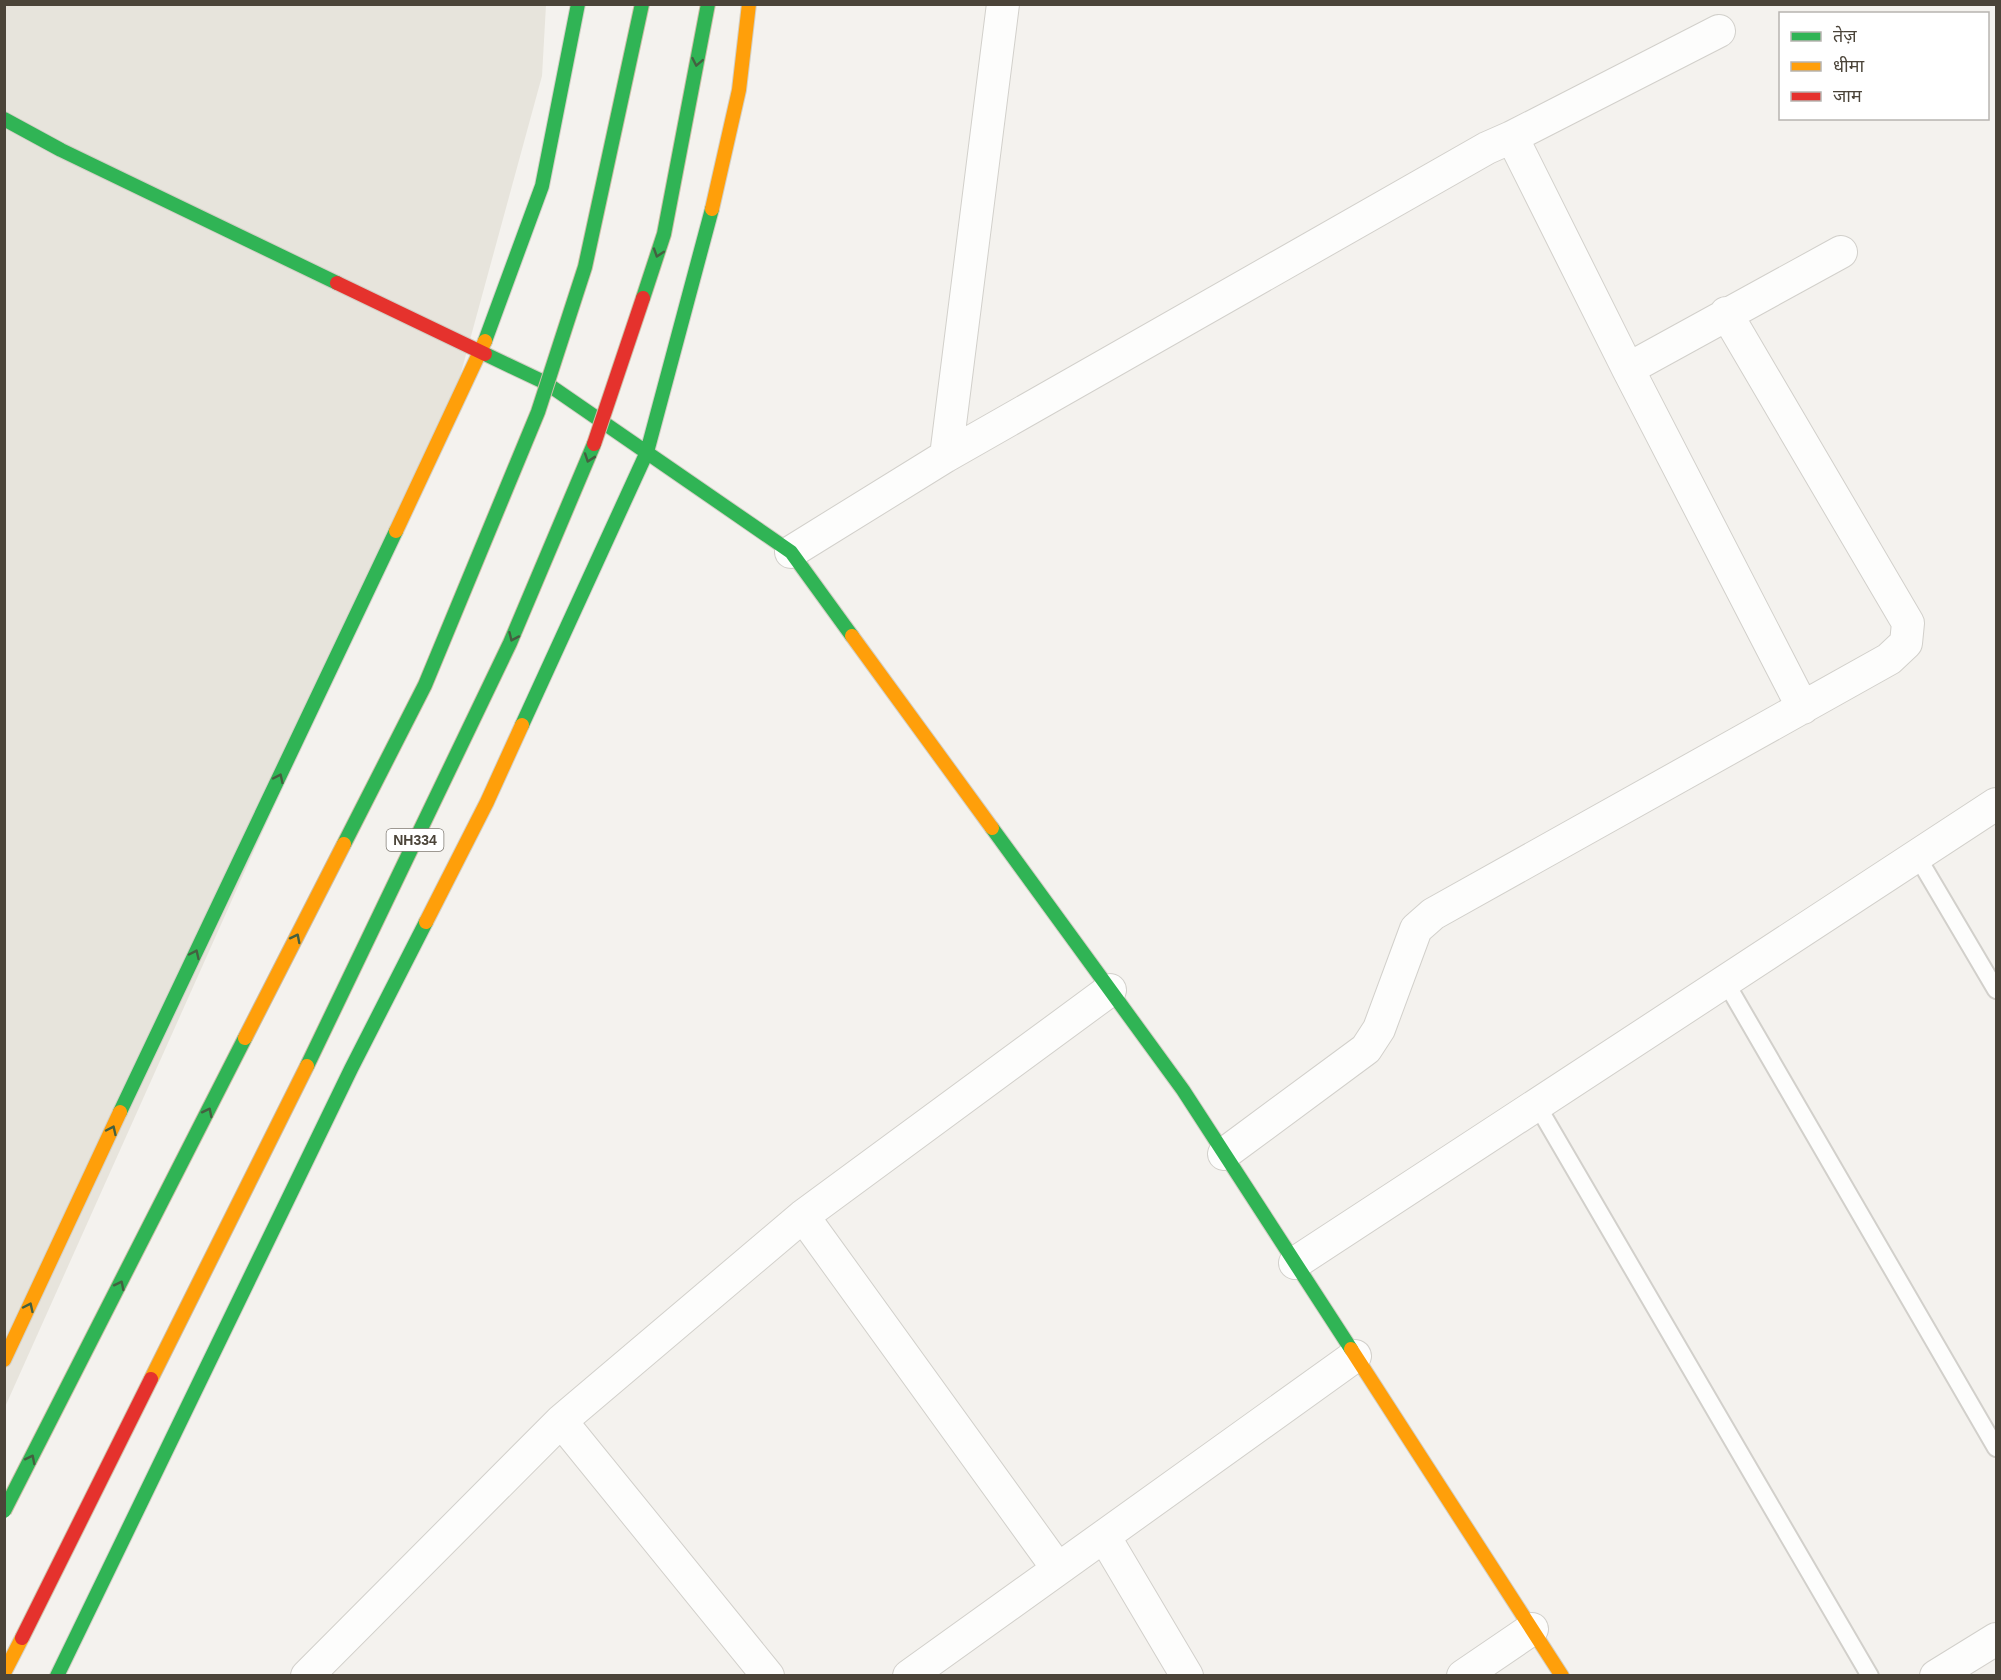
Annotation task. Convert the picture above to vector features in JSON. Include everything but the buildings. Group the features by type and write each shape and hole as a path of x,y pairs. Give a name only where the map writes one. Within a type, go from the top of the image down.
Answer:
{"main road":[{"path":"4,1360 482,351 542,186 578,4"},
{"path":"4,1511 425,685 538,412 585,267 642,4"},
{"name":"NH334","path":"4,1673 314,1051 510,643 587,465 664,234 708,4"},
{"path":"57,1676 351,1069 487,802 647,452 705,244 739,90 749,4"},
{"path":"4,119 62,150 546,383 791,552 1183,1090 1562,1676"}],"street":[{"path":"946,456 1003,4"},
{"path":"791,552 946,456 1476,154 1719,31"},
{"path":"1512,137 1628,369 1803,708"},
{"path":"1628,369 1726,313 1841,252"},
{"path":"1224,1154 1366,1049 1379,1029 1416,929 1433,914 1889,660 1906,643 1908,623 1726,313"},
{"path":"1294,1263 1996,804"},
{"path":"307,1676 561,1421 803,1216 1110,990"},
{"path":"803,1216 1058,1569"},
{"path":"909,1676 1355,1356"},
{"path":"561,1421 768,1676"},
{"path":"1104,1536 1187,1676"},
{"path":"1470,1674 1532,1629"},
{"path":"1936,1676 1996,1639"}],"lane":[{"path":"1917,856 1996,990"},
{"path":"1725,981 1996,1448"},
{"path":"1537,1105 1870,1676"}],"shaded area":[{"path":"5,5 546,5 542,76 450,413 5,1407"}],"traffic: fast":[{"path":"485,341 542,186 578,4"},
{"path":"344,844 425,685 538,412 585,267 642,4"},
{"path":"643,298 664,234 708,4"},
{"path":"4,119 61,150 337,283"},
{"path":"522,725 647,452 712,209"},
{"path":"485,354 546,383 791,552 852,636"},
{"path":"307,1066 510,643 594,444"},
{"path":"120,1112 396,531"},
{"path":"992,828 1183,1090 1351,1349"},
{"path":"57,1676 351,1069 426,922"},
{"path":"4,1511 245,1038"}],"traffic: slow":[{"path":"712,209 739,90 749,4"},
{"path":"396,531 485,341"},
{"path":"852,636 992,828"},
{"path":"426,922 487,802 522,725"},
{"path":"245,1038 344,844"},
{"path":"151,1379 307,1066"},
{"path":"4,1360 120,1112"},
{"path":"1351,1349 1562,1676"},
{"path":"4,1673 22,1638"}],"traffic: jam":[{"path":"337,283 485,354"},
{"path":"594,444 643,298"},
{"path":"22,1638 151,1379"}]}
